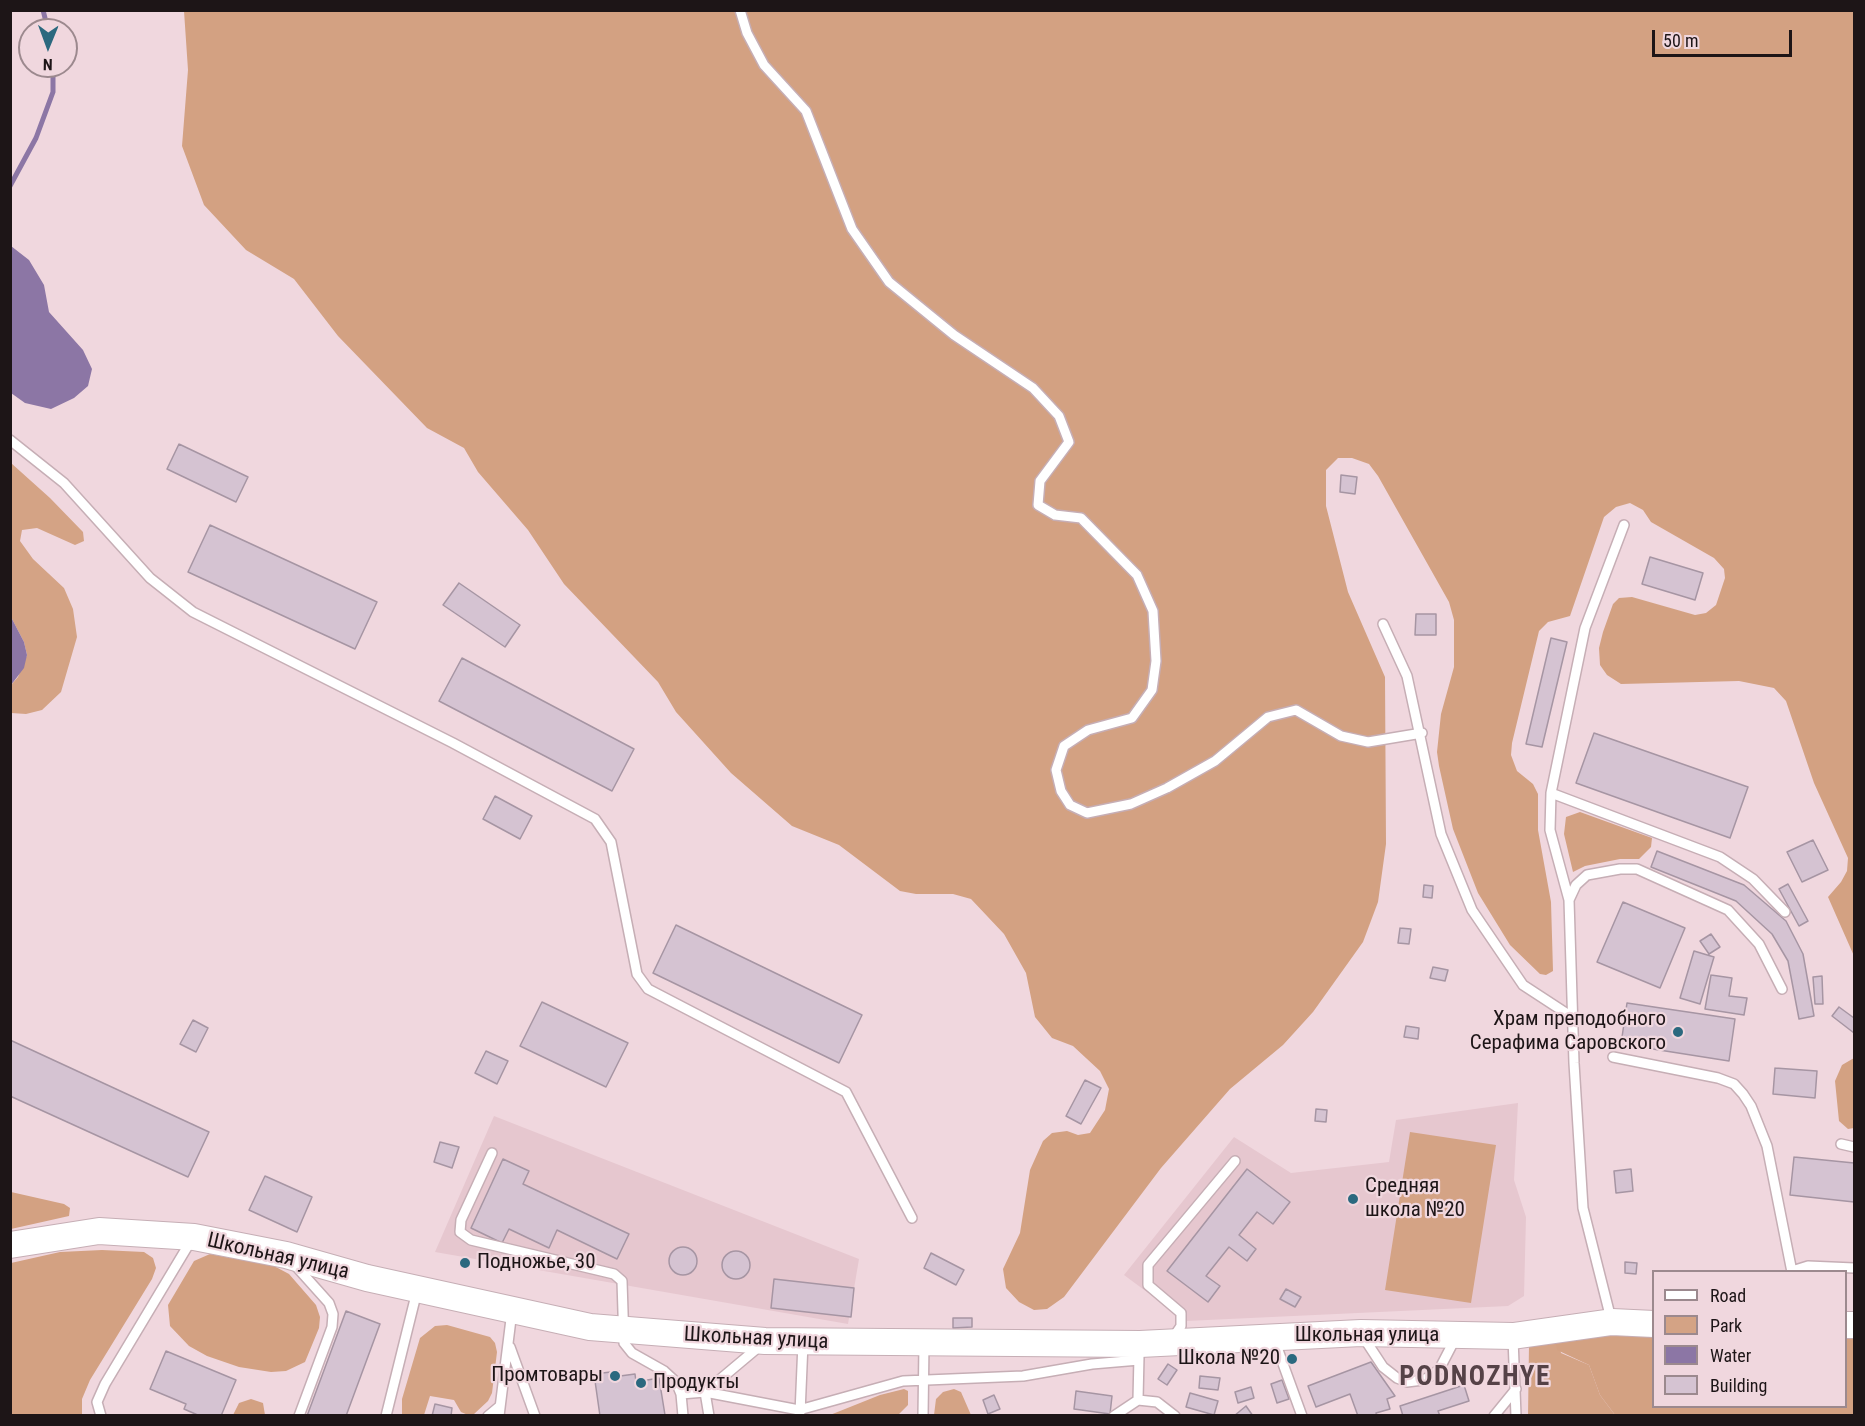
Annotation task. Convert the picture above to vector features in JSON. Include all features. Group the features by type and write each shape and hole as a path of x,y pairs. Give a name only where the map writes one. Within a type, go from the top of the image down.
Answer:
{"main road":[{"name":"Школьная улица","path":"10,1245 99,1231 194,1237 286,1255 368,1278 590,1327 803,1343 924,1344 1140,1352 1170,1342 1361,1333 1513,1336 1612,1322 1652,1324"}],"lane":[{"path":"740,10 747,33 764,65 806,111 852,229 889,282 954,335 1033,388 1059,416 1069,442 1040,481 1038,505 1055,515 1081,518 1137,574 1153,611 1156,662 1152,690 1132,718 1088,730 1064,746 1056,770 1061,791 1070,805 1087,813 1131,804 1167,788 1215,761 1268,717 1296,710 1341,736 1368,742 1422,733"},
{"path":"10,440 64,483 150,578 193,612 453,743 595,819 611,842 637,974 648,989 846,1092 912,1218"},
{"path":"1612,1322 1583,1208 1572,1017 1569,900 1550,830 1551,793 1585,628 1624,525"},
{"path":"1383,624 1407,676 1422,733 1441,834 1472,910 1523,985 1572,1017"},
{"path":"1551,793 1720,856 1753,879 1785,912"},
{"path":"1569,900 1576,885 1587,875 1620,869 1637,869 1728,910 1759,944 1782,989"},
{"path":"1613,1057 1718,1078 1734,1084 1743,1094 1751,1106 1767,1146 1792,1270"},
{"path":"1841,1144 1854,1147"},
{"path":"492,1153 460,1220 460,1232 471,1240 614,1274 622,1281 624,1343 632,1353 664,1371 676,1382 681,1394 683,1416"},
{"path":"1170,1342 1181,1326 1181,1313 1148,1285 1148,1265 1235,1161"},
{"path":"100,1416 97,1402 105,1384 194,1237"},
{"path":"286,1255 329,1303 333,1314 332,1327 299,1416"},
{"path":"1795,1270 1808,1266 1854,1268"},
{"path":"386,1416 418,1288"},
{"path":"488,1416 500,1411 512,1309"},
{"path":"1361,1333 1383,1367 1397,1378 1407,1382 1433,1376 1440,1368 1457,1336"},
{"path":"1513,1336 1516,1416"},
{"path":"1274,1337 1302,1416"},
{"path":"705,1392 765,1341"},
{"path":"800,1413 803,1343"},
{"path":"914,1416 923,1412 924,1344"},
{"path":"509,1345 535,1416"},
{"path":"681,1394 705,1392 800,1413 895,1383 1023,1376 1092,1364 1140,1352 1138,1400"},
{"path":"1494,1416 1516,1389"},
{"path":"705,1392 709,1416"},
{"path":"1114,1416 1138,1400 1157,1402 1174,1416"}],"shaded area":[{"path":"184,11 1854,11 1854,956 1828,897 1847,871 1848,858 1814,783 1786,701 1774,688 1739,681 1621,684 1607,675 1600,665 1599,648 1603,632 1613,604 1619,598 1632,597 1695,615 1706,613 1716,605 1725,578 1724,569 1714,558 1651,522 1643,510 1630,503 1616,507 1604,517 1570,616 1548,622 1539,631 1512,743 1511,755 1517,771 1533,784 1538,794 1538,830 1551,902 1553,971 1546,975 1540,974 1510,945 1478,893 1453,829 1437,752 1441,714 1454,667 1454,620 1449,602 1369,464 1352,458 1338,458 1326,470 1326,506 1348,592 1385,677 1386,844 1378,902 1363,942 1313,1012 1283,1045 1230,1089 1161,1168 1064,1297 1047,1309 1034,1310 1019,1302 1006,1288 1003,1269 1020,1233 1030,1170 1043,1141 1052,1133 1067,1131 1078,1135 1090,1133 1105,1110 1109,1089 1100,1071 1073,1046 1052,1038 1035,1017 1026,973 1004,934 971,899 953,894 916,894 900,891 839,845 792,826 731,773 676,712 658,682 564,584 528,530 478,472 464,448 427,428 338,336 294,279 246,250 204,205 182,146 188,70"},
{"path":"1580,812 1652,838 1651,847 1639,859 1620,859 1585,866 1573,872 1564,834 1566,817"},
{"path":"1854,1058 1854,1128 1848,1129 1839,1121 1835,1081 1842,1065"},
{"name":"Средняя школа №20","path":"1518,1103 1514,1180 1526,1217 1524,1296 1508,1306 1186,1321 1124,1275 1234,1137 1291,1173 1389,1162 1396,1120"},
{"path":"494,1116 859,1259 848,1324 435,1252"},
{"path":"11,1192 64,1204 70,1208 69,1216 11,1229"},
{"path":"102,1250 144,1252 153,1258 156,1268 152,1279 90,1380 82,1399 82,1415 11,1415 11,1263 60,1252"},
{"path":"210,1254 274,1266 289,1274 316,1305 320,1317 319,1328 305,1362 286,1371 271,1372 239,1367 207,1356 189,1346 170,1326 168,1305 194,1261"},
{"path":"1579,1333 1652,1336 1652,1408 1847,1408 1847,1339 1854,1339 1854,1415 1615,1415 1600,1395 1589,1365 1557,1350 1558,1338"},
{"path":"251,1399 263,1403 265,1415 233,1415 239,1403"}],"green space":[{"path":"11,463 83,532 84,541 75,545 37,528 22,530 20,541 33,559 64,588 73,609 77,637 61,692 42,710 26,714 11,713 11,685 18,677 27,655 24,642 11,617"},
{"path":"1410,1132 1496,1145 1471,1303 1385,1290"},
{"path":"447,1325 490,1337 495,1343 497,1352 492,1393 488,1401 474,1414 468,1415 461,1412 454,1400 430,1396 424,1415 402,1415 402,1399 420,1338 435,1326"},
{"path":"1558,1338 1561,1353 1589,1365 1600,1395 1615,1415 1528,1416 1529,1345"},
{"path":"904,1389 908,1391 908,1405 898,1415 830,1415 880,1395"},
{"path":"954,1389 961,1392 971,1415 934,1415 936,1399 943,1392"}],"water":[{"path":"11,246 29,260 44,285 49,312 83,350 92,369 88,386 74,398 51,409 25,403 11,393"},
{"path":"11,617 24,642 27,655 24,668 11,685"}],"building":[{"path":"179,444 248,477 236,502 167,469"},
{"path":"1341,475 1357,477 1355,494 1340,492"},
{"path":"210,525 377,602 355,649 188,572"},
{"path":"1650,557 1703,573 1695,600 1642,584"},
{"path":"459,583 520,625 505,647 443,605"},
{"path":"1416,614 1436,614 1436,635 1415,635"},
{"path":"1551,638 1567,642 1542,747 1526,744"},
{"path":"462,658 634,749 612,791 439,701"},
{"path":"1594,733 1748,787 1730,838 1576,783"},
{"path":"495,796 532,816 520,839 483,819"},
{"path":"1813,840 1828,870 1802,882 1787,852"},
{"path":"1657,851 1744,885 1786,921 1803,954 1814,1016 1799,1019 1788,961 1772,934 1736,901 1651,867"},
{"path":"1788,884 1808,921 1799,926 1779,889"},
{"path":"1424,885 1433,886 1432,898 1423,897"},
{"path":"1623,902 1685,928 1660,988 1597,962"},
{"path":"676,925 862,1015 839,1063 653,973"},
{"path":"1400,928 1411,929 1409,944 1398,943"},
{"path":"1711,934 1720,947 1709,954 1700,941"},
{"path":"1694,951 1714,957 1700,1004 1680,998"},
{"path":"1433,967 1448,970 1445,981 1430,978"},
{"path":"1711,975 1732,978 1729,996 1747,998 1744,1015 1705,1009"},
{"path":"1822,976 1823,1004 1815,1004 1813,977"},
{"path":"542,1002 628,1043 606,1087 520,1046"},
{"name":"Храм преподобного Серафима Саровского","path":"1627,1003 1735,1019 1729,1061 1621,1044"},
{"path":"1839,1007 1854,1018 1854,1033 1832,1016"},
{"path":"193,1020 208,1028 196,1052 180,1044"},
{"path":"1406,1026 1419,1028 1418,1039 1404,1037"},
{"path":"10,1040 209,1132 188,1177 10,1096"},
{"path":"486,1051 508,1061 497,1084 475,1073"},
{"path":"1775,1068 1817,1071 1815,1098 1773,1094"},
{"path":"1085,1080 1101,1088 1081,1124 1066,1116"},
{"path":"1316,1109 1327,1110 1326,1122 1315,1121"},
{"path":"440,1142 459,1147 452,1168 434,1162"},
{"path":"1794,1157 1854,1163 1854,1202 1790,1195"},
{"path":"503,1159 529,1171 523,1184 629,1234 617,1259 557,1230 549,1248 509,1229 502,1243 471,1228"},
{"path":"1247,1169 1290,1202 1273,1224 1257,1212 1239,1235 1256,1249 1247,1261 1229,1247 1206,1276 1220,1286 1208,1302 1167,1271"},
{"path":"1631,1169 1633,1191 1616,1193 1614,1171"},
{"path":"265,1176 312,1197 297,1232 249,1210"},
{"path":"683,1247 693,1251 697,1261 693,1271 683,1275 673,1271 669,1261 673,1251"},
{"path":"736,1251 746,1255 750,1265 746,1275 736,1279 726,1275 722,1265 726,1255"},
{"path":"931,1253 964,1270 956,1285 924,1268"},
{"path":"1625,1262 1637,1263 1636,1274 1625,1273"},
{"path":"774,1279 854,1288 851,1317 771,1308"},
{"path":"1286,1289 1301,1297 1295,1307 1280,1299"},
{"path":"346,1311 380,1324 346,1416 307,1416"},
{"path":"953,1318 972,1318 972,1327 953,1328"},
{"path":"166,1351 236,1380 221,1416 200,1416 184,1409 186,1404 150,1389"},
{"path":"1371,1362 1395,1396 1387,1399 1390,1409 1376,1413 1377,1416 1358,1416 1350,1394 1316,1407 1308,1386"},
{"path":"1168,1364 1177,1370 1167,1385 1158,1379"},
{"path":"619,1371 620,1376 635,1374 636,1382 659,1378 665,1415 600,1416 594,1374"},
{"path":"1200,1376 1220,1378 1218,1390 1199,1388"},
{"path":"1282,1380 1289,1399 1277,1403 1271,1384"},
{"path":"1464,1385 1469,1401 1438,1411 1440,1416 1403,1416 1400,1406"},
{"path":"1251,1387 1254,1398 1238,1403 1235,1392"},
{"path":"1076,1391 1112,1396 1110,1414 1074,1409"},
{"path":"1190,1393 1218,1401 1214,1415 1186,1407"},
{"path":"994,1395 1000,1409 988,1414 983,1400"},
{"path":"435,1404 452,1408 451,1416 432,1416"},
{"path":"1246,1406 1253,1416 1234,1416"}],"waterway":[{"path":"43,10 45,18"},
{"path":"10,186 36,138 53,92 53,78"}],"place":[{"name":"Храм преподобного Серафима Саровского","path":"1678,1032"},
{"name":"Средняя школа №20","path":"1353,1199"},
{"name":"Подножье, 30","path":"465,1263"},
{"name":"Школа №20","path":"1292,1359"},
{"name":"Промтовары","path":"615,1376"},
{"name":"Продукты","path":"641,1383"}],"district":[{"name":"PODNOZHYE","path":"1475,1378"}]}
